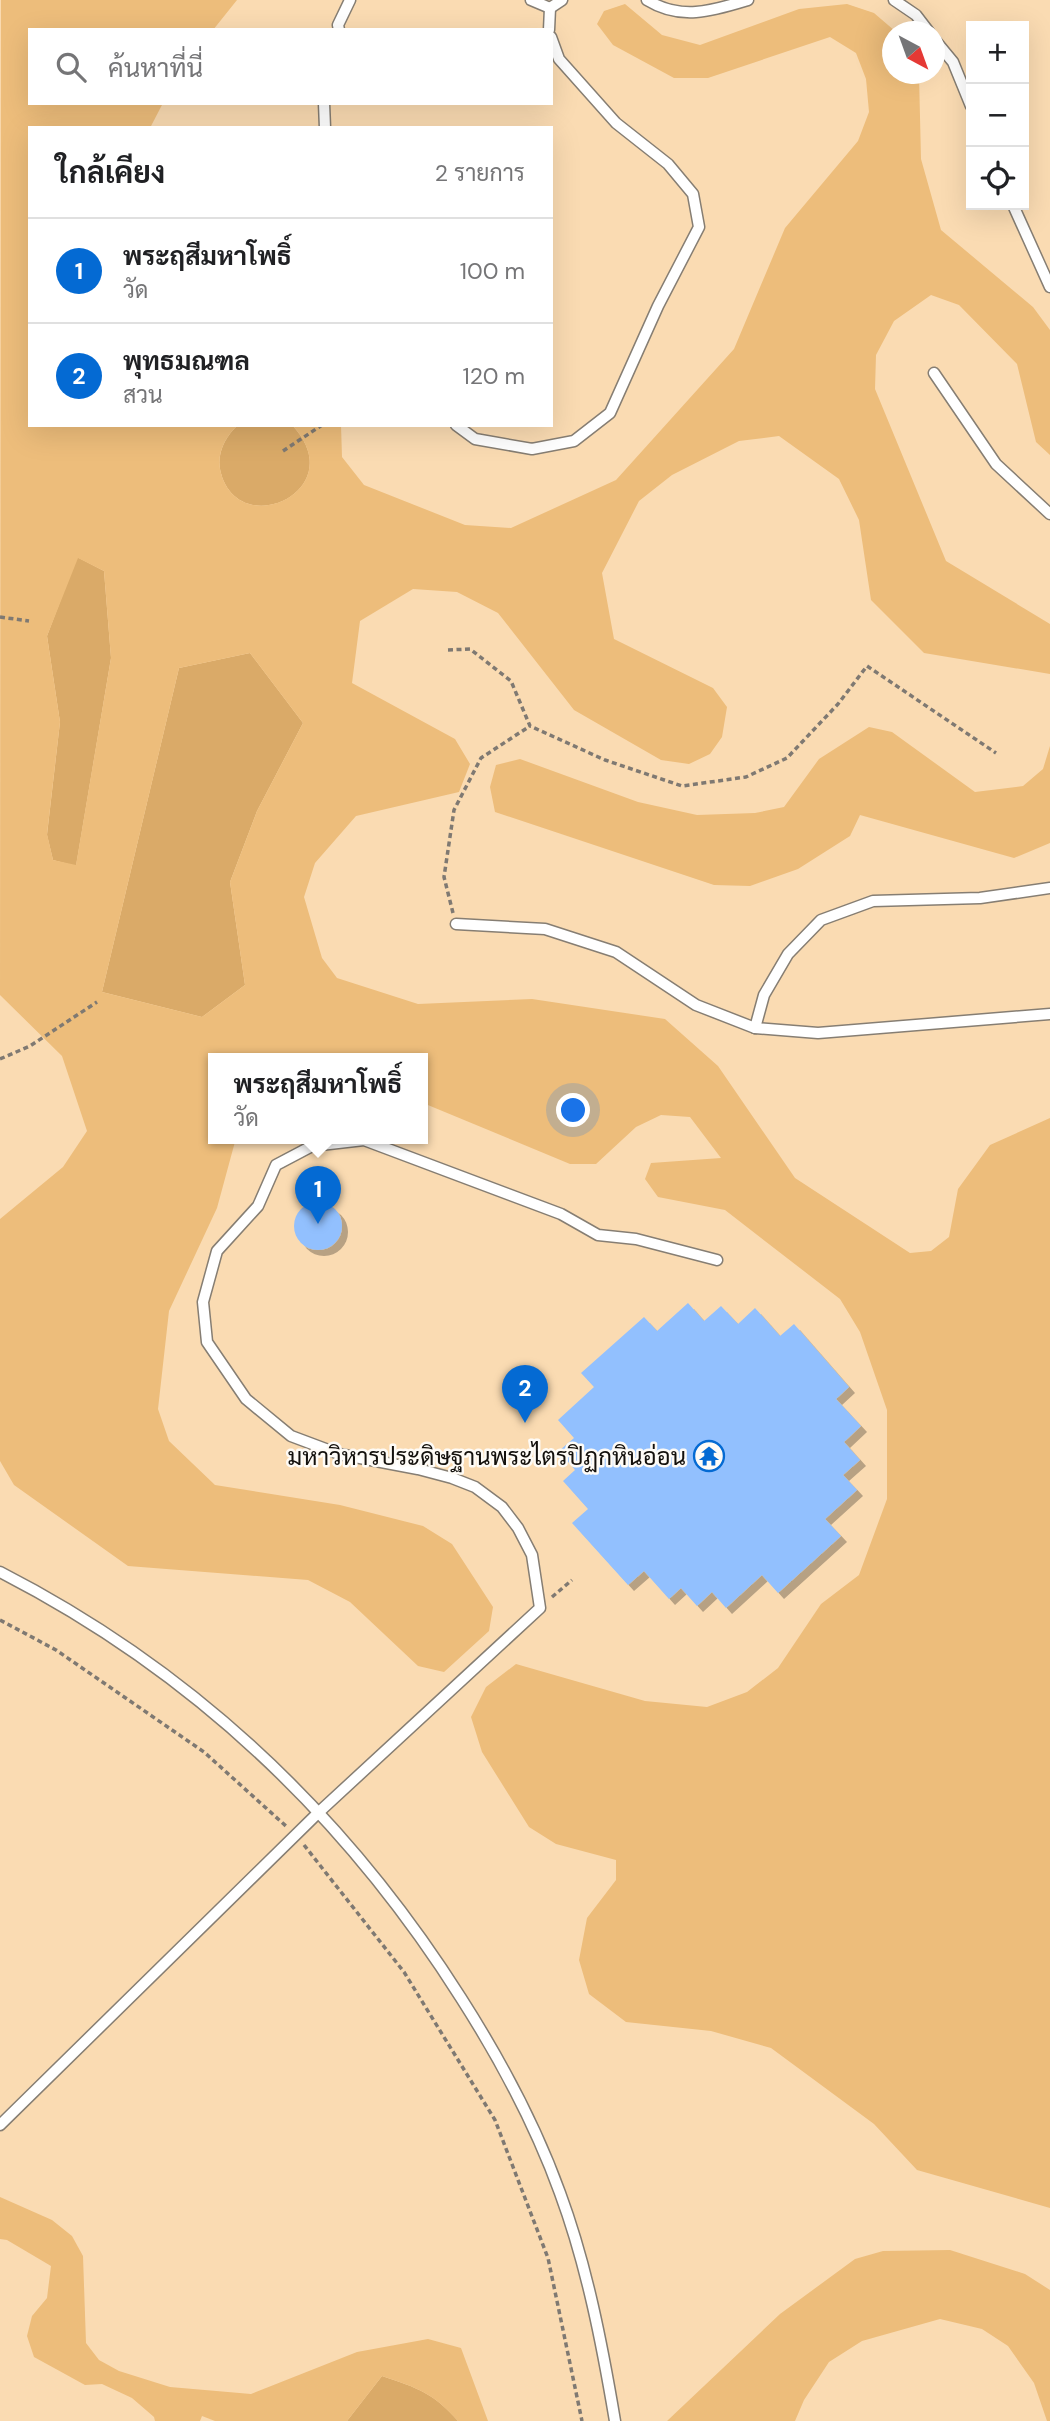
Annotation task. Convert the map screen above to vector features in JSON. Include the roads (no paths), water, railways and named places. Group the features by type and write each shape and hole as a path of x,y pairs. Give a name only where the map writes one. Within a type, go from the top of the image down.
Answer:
{"lane":[{"path":"339,28 350,0"},
{"path":"531,0 550,8"},
{"path":"550,8 562,0"},
{"path":"647,0 663,10 707,13 748,0"},
{"path":"894,0 921,21"},
{"path":"549,28 550,8"},
{"path":"459,427 475,439 532,449 574,441 611,414 658,306 699,228 693,194 668,164 616,123 559,59 553,42"},
{"path":"945,52 953,62 966,94"},
{"path":"324,105 325,126"},
{"path":"1015,210 1050,287"},
{"path":"934,373 996,464 1050,514"},
{"path":"755,1028 764,995 788,954 821,920 873,901 980,898 1050,888"},
{"path":"456,924 545,929 616,951 696,1005 755,1028 818,1033 1050,1014"},
{"path":"0,2125 319,1812 540,1608 532,1555 518,1528 502,1507 475,1487 418,1469 339,1454 291,1436 246,1399 207,1342 203,1302 217,1251 258,1206 276,1165 312,1146 329,1144"},
{"path":"375,1144 561,1214 598,1235 636,1238 717,1260"},
{"path":"0,1572 70,1611 128,1648 215,1713 319,1812 376,1876 432,1953 488,2040 528,2117 560,2192 585,2268 615,2421"}],"place":[{"name":"พระฤสีมหาโพธิ์","path":"318,1224"},
{"name":"พุทธมณฑล","path":"525,1423"},
{"name":"มหาวิหารประดิษฐานพระไตรปิฏกหินอ่อน","path":"709,1456"}]}
